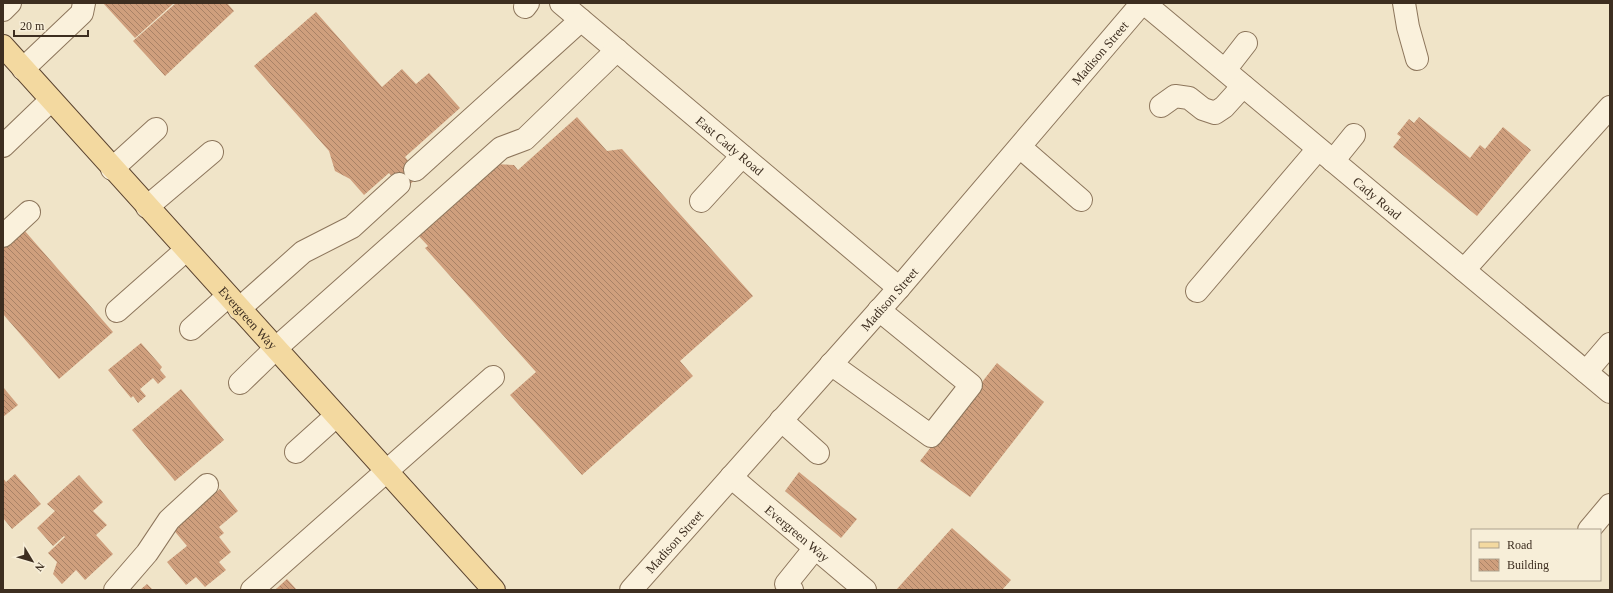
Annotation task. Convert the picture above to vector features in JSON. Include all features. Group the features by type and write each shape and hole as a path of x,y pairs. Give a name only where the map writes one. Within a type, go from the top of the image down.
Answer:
{"main road":[{"name":"Evergreen Way","path":"3,46 112,169 494,590"}],"street":[{"path":"3,10 10,3"},
{"path":"23,69 82,13 84,3"},
{"name":"East Cady Road","path":"561,3 899,288"},
{"name":"Cady Road","path":"1143,3 1610,392"},
{"name":"Madison Street","path":"631,590 899,288 1143,3"},
{"path":"1404,3 1408,26 1417,59"},
{"path":"415,170 581,20"},
{"path":"1225,70 1246,43"},
{"path":"240,383 275,349 501,148 525,138 617,50"},
{"path":"1162,106 1175,96 1189,98 1203,109 1215,114 1224,107 1243,86"},
{"path":"3,146 51,100"},
{"path":"1464,270 1610,107"},
{"path":"112,169 156,129"},
{"path":"1197,291 1326,155 1354,135"},
{"path":"1020,147 1081,200"},
{"path":"147,207 212,152"},
{"path":"701,201 742,156"},
{"path":"191,329 234,303 303,252 352,227 399,184"},
{"path":"3,236 29,212"},
{"path":"117,311 186,250"},
{"path":"831,364 931,436 971,385 879,310"},
{"path":"1586,372 1610,344"},
{"path":"252,590 493,377"},
{"path":"296,452 336,416"},
{"path":"781,420 818,452"},
{"name":"Evergreen Way","path":"731,477 815,548 870,588"},
{"path":"115,590 147,553 169,520 207,485"},
{"path":"1590,529 1610,505"},
{"path":"789,587 815,548"}],"building":[{"path":"103,3 174,3 135,38"},
{"path":"176,3 227,3 234,11 165,76 133,41"},
{"path":"316,12 382,87 402,69 416,84 429,73 460,108 405,157 420,175 404,190 389,173 364,195 350,179 335,171 329,151 254,66"},
{"path":"577,117 607,151 622,149 753,296 680,361 693,376 582,475 510,395 536,372 425,248 428,246 416,233 495,164 514,165 518,170"},
{"path":"1419,117 1470,158 1480,145 1485,149 1503,127 1531,150 1477,216 1393,147 1401,137 1397,134 1409,119 1414,123"},
{"path":"24,230 113,332 59,379 3,314 3,248"},
{"path":"141,343 162,367 160,370 166,377 158,384 153,378 140,389 146,396 138,403 133,396 131,398 108,370"},
{"path":"997,363 1044,402 970,497 920,461"},
{"path":"3,387 18,405 3,417"},
{"path":"181,389 224,440 175,481 132,430"},
{"path":"799,472 857,519 841,538 785,491"},
{"path":"15,474 41,504 12,529 3,518 3,478 6,482"},
{"path":"79,475 103,502 93,511 107,525 96,535 113,554 85,580 76,570 62,584 53,574 57,562 48,553 65,537 64,536 53,546 37,528 55,511 47,504"},
{"path":"220,489 238,511 219,527 224,533 219,537 231,552 219,562 226,570 205,587 196,577 186,585 167,562 187,546 172,528"},
{"path":"952,528 1011,580 1002,590 896,590"},
{"path":"287,579 297,590 275,590"},
{"path":"147,584 153,590 140,590"}]}
